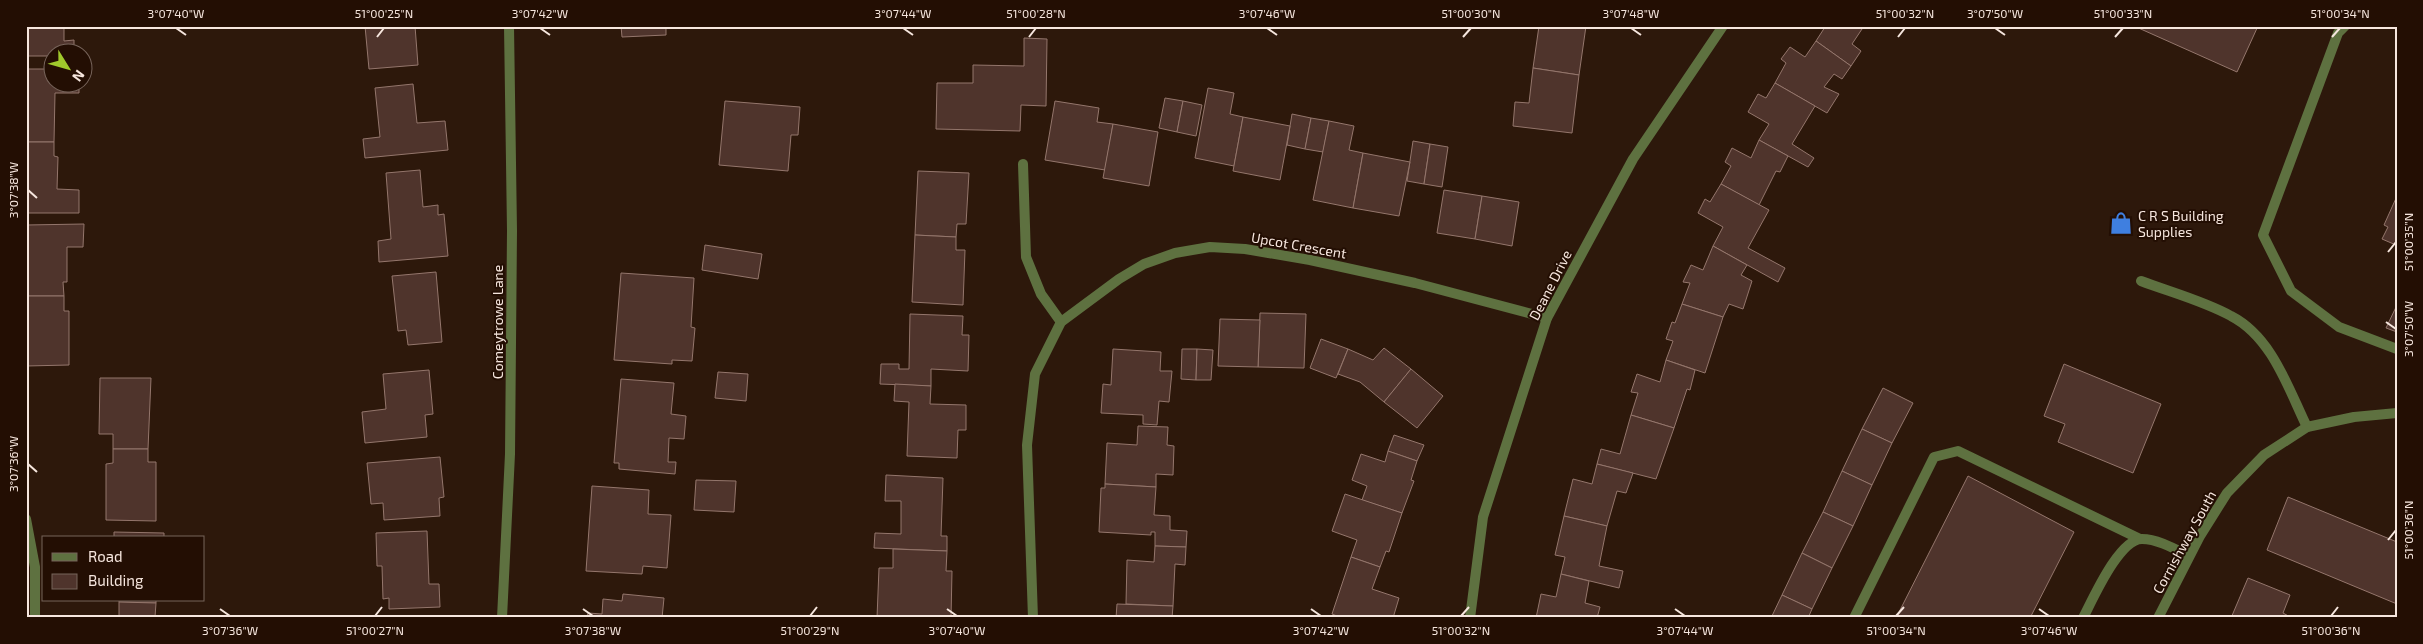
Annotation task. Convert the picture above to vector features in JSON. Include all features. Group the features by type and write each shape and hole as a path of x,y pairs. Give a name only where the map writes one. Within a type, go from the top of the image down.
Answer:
{"street":[{"name":"Comeytrowe Lane","path":"502,618 506,576 510,444 512,231 509,26"},
{"name":"Deane Drive","path":"1470,618 1484,517 1547,318 1633,159 1723,26"},
{"path":"2345,26 2338,33 2263,235 2291,291 2339,327 2397,349"},
{"path":"1023,164 1026,257 1041,294 1061,322"},
{"name":"Upcot Crescent","path":"1033,618 1027,446 1034,374 1061,322 1144,264 1175,253 1210,247 1246,249 1310,260 1415,283 1547,318"},
{"path":"2141,282 2231,316 2256,335 2274,358 2307,427 2354,417 2397,413"},
{"name":"Cornishway South","path":"2158,618 2190,556 2227,493 2264,455 2307,427"},
{"path":"1854,618 1934,457 1958,451 2140,539 2154,540 2190,556"},
{"path":"26,520 35,567 35,618"},
{"path":"2083,618 2116,557 2130,543 2140,539"}],"building":[{"path":"26,26 64,26 64,41 74,40 74,42 42,42 42,56 26,56"},
{"path":"365,26 415,26 418,65 369,69"},
{"path":"621,26 666,26 666,35 622,37"},
{"path":"1539,26 1586,26 1579,75 1533,68"},
{"path":"1823,26 1864,26 1852,44 1861,51 1851,66 1816,41 1825,27"},
{"path":"2134,26 2258,26 2237,72"},
{"path":"1024,38 1047,39 1046,106 1021,105 1020,131 936,129 937,83 973,83 973,65 1024,66"},
{"path":"1816,41 1851,66 1842,79 1834,74 1824,87 1839,94 1827,113 1775,83 1786,63 1781,59 1790,47 1805,57"},
{"path":"1533,68 1579,75 1572,133 1513,126 1515,102 1529,103"},
{"path":"26,69 42,69 42,92 79,93 55,93 54,142 26,142"},
{"path":"1775,83 1815,106 1792,144 1814,158 1808,167 1759,140 1769,124 1748,112 1758,94 1766,98"},
{"path":"413,84 417,123 445,121 448,150 365,158 363,139 380,137 375,88"},
{"path":"1208,88 1234,93 1230,114 1243,117 1234,166 1195,158"},
{"path":"1165,98 1183,101 1177,132 1159,128"},
{"path":"725,101 800,107 798,135 791,135 788,171 719,165"},
{"path":"1055,101 1099,108 1097,122 1113,124 1105,170 1045,160"},
{"path":"1183,101 1202,105 1196,136 1177,132"},
{"path":"1292,114 1311,118 1305,149 1287,145"},
{"path":"1243,117 1290,126 1280,180 1233,171"},
{"path":"1311,118 1329,121 1323,152 1305,149"},
{"path":"1329,121 1354,126 1349,150 1363,153 1353,208 1313,200"},
{"path":"1113,124 1158,132 1149,186 1103,178"},
{"path":"1759,140 1788,156 1780,172 1776,171 1759,205 1721,184 1731,166 1725,162 1732,148 1751,158"},
{"path":"1413,141 1430,144 1424,184 1407,181"},
{"path":"26,142 54,142 54,156 58,157 57,189 79,190 79,213 26,213"},
{"path":"1430,144 1448,147 1442,187 1424,184"},
{"path":"1363,153 1410,162 1399,216 1353,208"},
{"path":"420,170 423,207 438,205 438,215 444,214 448,256 379,262 378,241 391,239 386,173"},
{"path":"918,171 969,173 966,224 957,224 956,237 915,235"},
{"path":"1721,184 1769,210 1748,248 1785,268 1778,282 1713,246 1723,227 1698,213 1705,199 1710,202"},
{"path":"1444,190 1482,196 1475,239 1437,233"},
{"path":"1482,196 1519,202 1512,246 1475,239"},
{"path":"2397,196 2396,245 2382,239 2388,227 2384,225"},
{"path":"84,224 83,247 67,247 67,282 63,282 64,296 28,296 26,225"},
{"path":"915,235 956,237 956,250 965,250 963,305 912,302"},
{"path":"705,245 762,254 758,279 702,270"},
{"path":"1713,246 1747,265 1741,275 1752,281 1743,309 1729,304 1723,317 1682,304 1690,283 1683,282 1691,265 1703,270"},
{"path":"436,272 442,342 408,345 406,330 398,331 392,276"},
{"path":"621,273 694,278 691,327 695,328 692,361 672,360 672,364 614,360"},
{"path":"28,296 64,296 64,311 69,311 69,365 26,366"},
{"path":"1682,304 1723,317 1705,373 1666,360 1673,341 1666,339 1672,322 1675,323"},
{"path":"2397,305 2397,332 2386,328"},
{"path":"1260,313 1306,314 1304,368 1258,367"},
{"path":"910,314 963,316 962,335 969,335 968,371 931,369 931,386 880,384 881,364 899,364 899,369 909,369"},
{"path":"1220,319 1260,320 1258,367 1218,366"},
{"path":"1321,339 1348,349 1336,378 1310,368"},
{"path":"1384,348 1411,369 1384,402 1360,382 1338,374 1348,349 1373,360"},
{"path":"1113,349 1161,352 1160,371 1172,371 1169,402 1159,401 1157,425 1143,424 1143,415 1101,413 1103,384 1111,385"},
{"path":"1182,349 1197,349 1196,380 1181,379"},
{"path":"1197,349 1213,350 1211,380 1196,380"},
{"path":"1666,360 1695,370 1690,390 1687,389 1674,428 1631,415 1638,393 1631,392 1637,374 1660,382"},
{"path":"2064,364 2161,404 2133,473 2058,442 2065,424 2044,416"},
{"path":"1411,369 1443,396 1417,428 1384,402"},
{"path":"429,370 433,414 425,415 427,437 365,443 362,412 386,409 383,374"},
{"path":"718,372 748,374 746,401 715,398"},
{"path":"100,378 151,378 148,449 113,449 113,434 99,434"},
{"path":"621,379 674,383 671,414 686,416 684,439 669,438 668,462 676,462 675,474 619,469 619,463 614,463"},
{"path":"895,384 931,386 930,404 966,405 966,430 958,430 957,458 907,456 909,402 894,401"},
{"path":"1883,388 1913,403 1892,443 1862,429"},
{"path":"1631,415 1674,428 1656,479 1597,464 1601,449 1620,454"},
{"path":"1138,426 1168,427 1167,445 1174,446 1173,475 1156,474 1156,487 1105,484 1107,443 1137,445"},
{"path":"1862,429 1892,443 1872,485 1842,471"},
{"path":"1394,435 1424,445 1417,461 1388,451"},
{"path":"113,449 148,449 148,462 156,462 156,521 106,520 106,464 113,463"},
{"path":"1388,451 1417,461 1411,480 1414,481 1402,513 1362,500 1367,486 1352,480 1361,454 1385,462"},
{"path":"440,457 444,497 439,498 440,516 384,520 383,503 371,504 367,463"},
{"path":"1597,464 1633,473 1626,493 1617,491 1607,526 1564,516 1573,479 1592,484"},
{"path":"1842,471 1872,485 1853,526 1823,512"},
{"path":"886,475 943,478 941,536 947,536 947,551 874,548 875,533 901,534 901,501 885,501"},
{"path":"1968,476 2074,532 2030,618 1896,618"},
{"path":"696,480 736,481 734,512 694,510"},
{"path":"1105,484 1156,487 1154,515 1170,516 1170,530 1187,531 1186,547 1155,546 1155,532 1151,532 1151,535 1099,532 1101,488 1105,488"},
{"path":"592,486 649,490 648,514 671,515 667,568 643,566 642,574 586,571"},
{"path":"1345,494 1402,513 1389,552 1386,551 1380,567 1351,557 1357,540 1332,531"},
{"path":"2288,497 2397,542 2397,604 2267,550"},
{"path":"1823,512 1853,526 1832,568 1802,553"},
{"path":"1564,516 1607,526 1599,566 1623,571 1619,588 1561,574 1565,557 1555,555"},
{"path":"427,531 429,584 439,584 440,607 389,609 389,598 383,599 382,566 377,566 376,533"},
{"path":"114,532 164,533 164,536 114,536"},
{"path":"1155,546 1186,547 1185,565 1175,564 1173,606 1126,604 1127,560 1154,562"},
{"path":"893,549 947,551 946,571 952,571 951,618 877,618 879,568 893,568"},
{"path":"1802,553 1832,568 1812,609 1782,595"},
{"path":"1351,557 1380,567 1372,589 1399,598 1393,618 1342,618 1332,614"},
{"path":"1561,574 1589,581 1585,603 1600,607 1597,618 1536,618 1541,594 1556,597"},
{"path":"2248,578 2290,595 2283,613 2292,618 2231,618"},
{"path":"623,594 664,598 662,618 587,618 588,613 602,614 603,599 622,601"},
{"path":"1782,595 1812,609 1808,618 1771,618"},
{"path":"119,602 156,602 156,603"},
{"path":"119,602 156,603 155,617 163,618 119,618"},
{"path":"1117,604 1173,606 1172,618 1116,618"}],"place":[{"name":"C R S Building Supplies","path":"2121,223"}]}
